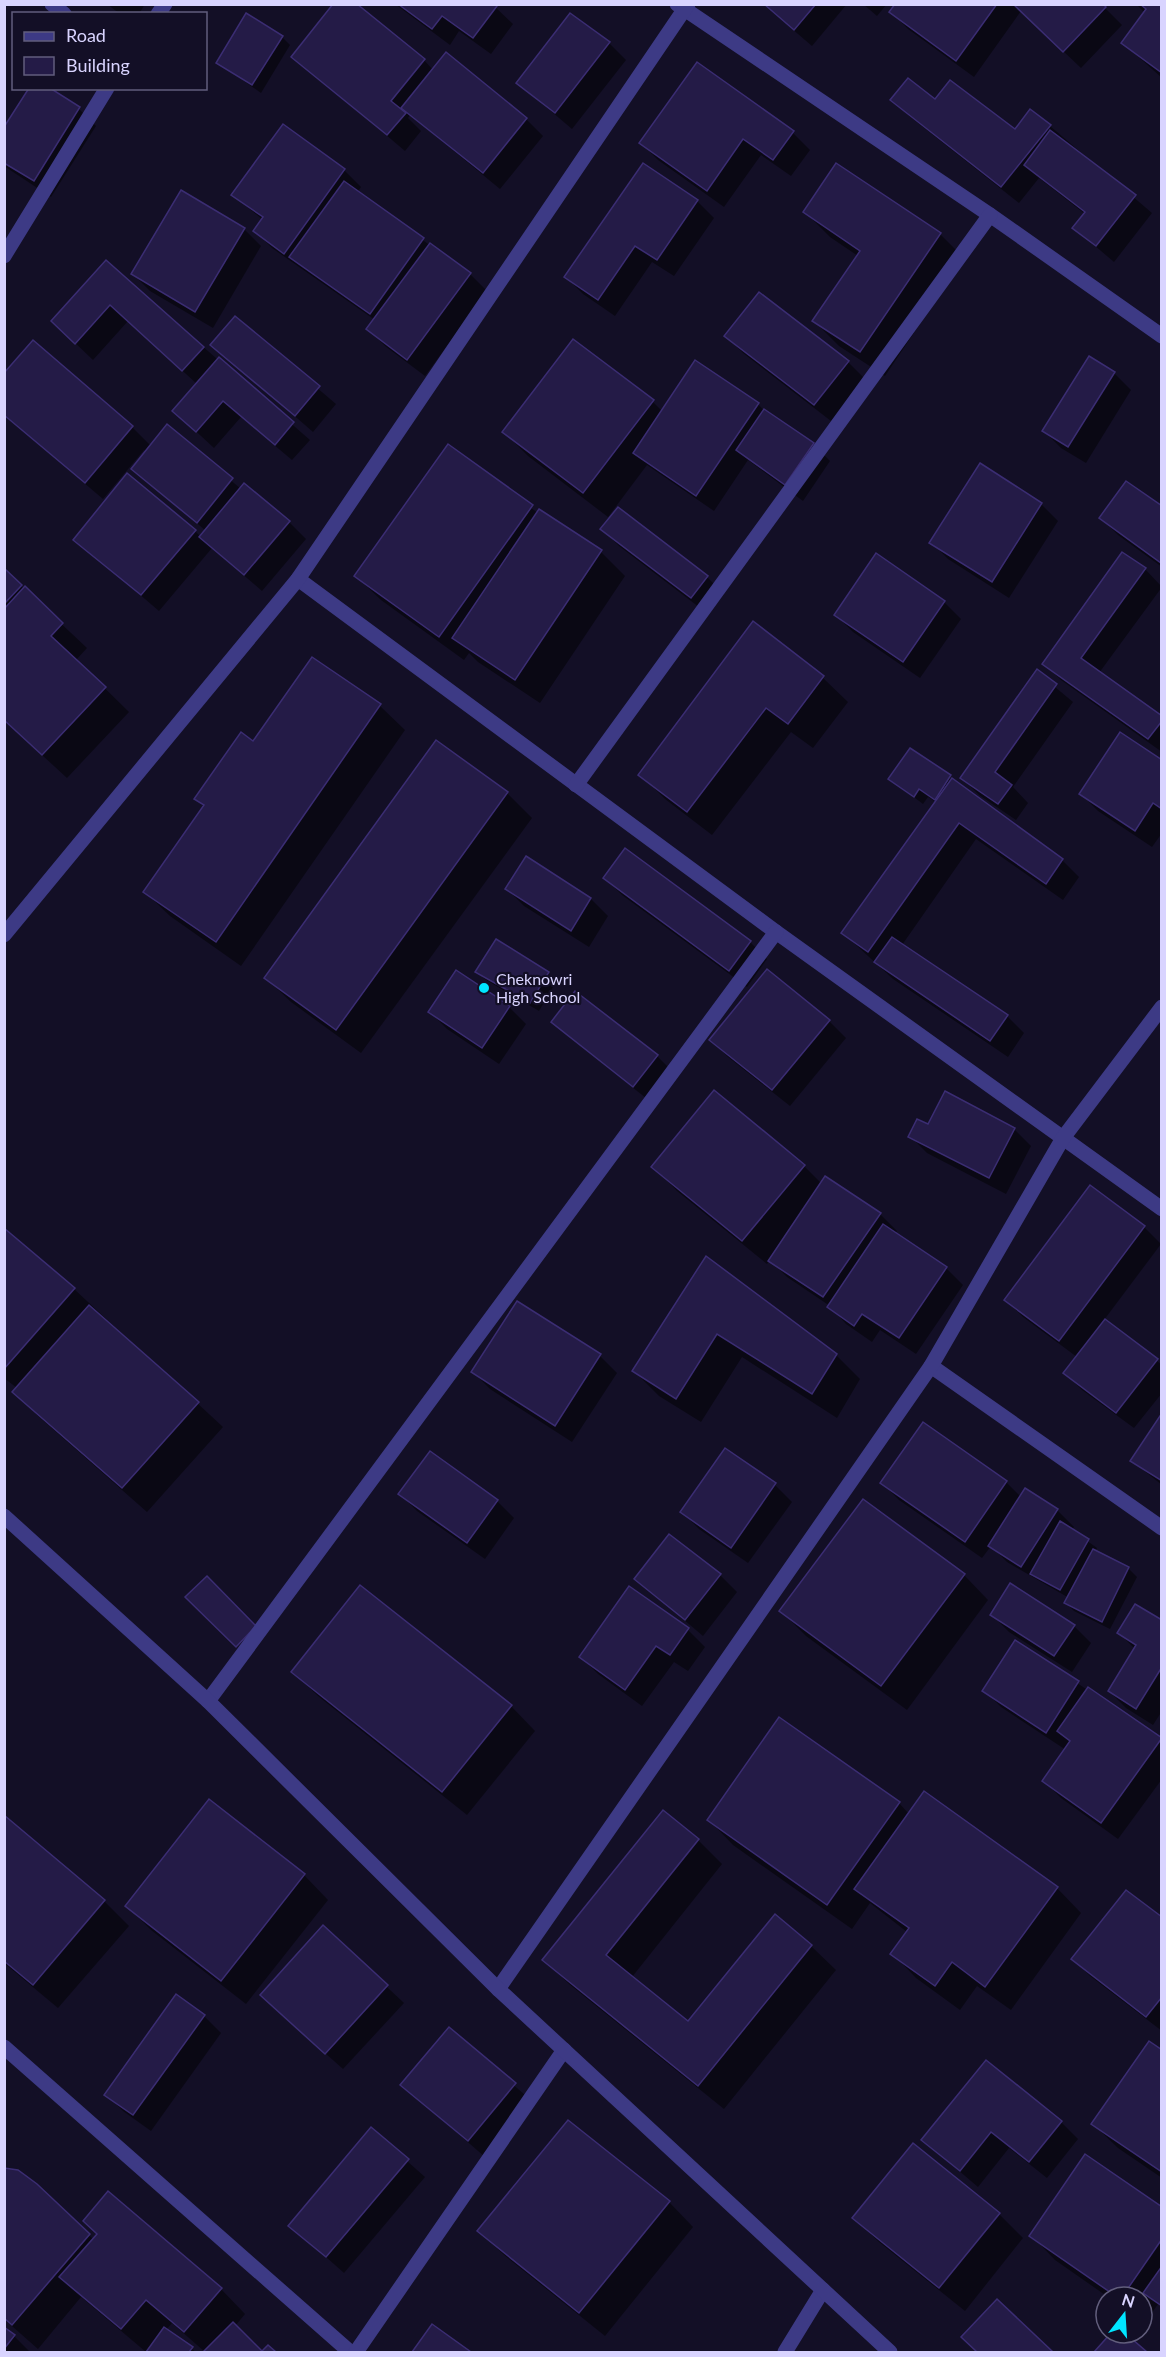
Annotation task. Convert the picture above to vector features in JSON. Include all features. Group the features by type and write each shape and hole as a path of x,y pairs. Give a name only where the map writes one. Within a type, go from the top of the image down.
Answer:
{"street":[{"path":"4,935 298,579 683,6 990,215 1161,336"},
{"path":"4,256 106,90"},
{"path":"576,785 990,215"},
{"path":"298,579 776,932 1161,1209"},
{"path":"208,1701 776,932"},
{"path":"498,1989 931,1366 1063,1138 1161,1007"},
{"path":"931,1366 1161,1528"},
{"path":"4,1516 208,1701 498,1989 890,2352"},
{"path":"4,2047 350,2352"},
{"path":"356,2352 564,2050"},
{"path":"785,2352 824,2290"}],"building":[{"path":"333,4 357,4 425,59 391,101 406,113 387,135 291,57"},
{"path":"398,4 495,4 497,6 473,38 442,16 432,29"},
{"path":"764,4 816,4 794,30"},
{"path":"895,4 997,4 956,61 889,12"},
{"path":"1013,4 1103,4 1106,7 1063,52"},
{"path":"1140,4 1162,4 1162,73 1121,43 1146,9"},
{"path":"246,13 283,36 252,85 216,63"},
{"path":"570,13 610,42 555,113 516,83"},
{"path":"446,52 527,118 483,173 401,108"},
{"path":"697,62 794,131 773,160 743,139 707,191 639,143"},
{"path":"908,78 935,99 950,80 1015,129 1030,109 1051,125 1001,187 890,100"},
{"path":"28,90 53,90 80,107 34,181 4,163 4,127"},
{"path":"283,124 345,169 284,254 253,231 263,217 231,195"},
{"path":"1050,130 1136,195 1096,246 1072,228 1085,212 1024,165"},
{"path":"643,163 698,200 657,260 635,246 598,300 564,277"},
{"path":"836,163 941,233 860,352 812,321 860,251 803,212"},
{"path":"344,181 424,238 370,314 289,257"},
{"path":"181,190 245,228 195,312 131,274"},
{"path":"430,243 471,273 407,360 366,329"},
{"path":"106,260 204,347 182,371 110,305 75,344 51,321"},
{"path":"759,292 849,361 814,405 724,336"},
{"path":"235,316 320,386 295,416 210,345"},
{"path":"573,339 654,400 583,493 502,432"},
{"path":"33,340 133,426 85,483 4,415 4,373"},
{"path":"1089,356 1115,372 1068,447 1042,431"},
{"path":"219,357 294,422 275,445 223,401 196,432 172,411"},
{"path":"695,360 759,403 696,496 633,453"},
{"path":"764,409 814,443 785,485 736,450"},
{"path":"167,424 233,478 197,523 131,469"},
{"path":"448,444 533,505 439,637 354,576"},
{"path":"980,463 1042,503 992,582 929,543"},
{"path":"127,473 196,530 141,595 73,540"},
{"path":"1126,481 1162,506 1161,563 1099,518"},
{"path":"244,483 290,521 244,575 199,537"},
{"path":"618,507 708,576 691,598 600,529"},
{"path":"539,509 602,550 515,680 452,638"},
{"path":"1122,552 1146,568 1081,658 1162,716 1162,721 1148,739 1042,664"},
{"path":"876,553 945,601 903,662 834,615"},
{"path":"4,568 22,585 4,604"},
{"path":"25,586 63,623 51,636 106,687 42,755 4,720 4,609"},
{"path":"753,621 824,676 788,724 766,708 687,812 638,775"},
{"path":"312,657 381,704 216,942 143,892 204,805 194,799 241,732 253,741"},
{"path":"1037,669 1057,684 995,772 1012,785 998,804 960,778"},
{"path":"1120,732 1162,760 1162,809 1153,803 1135,831 1079,794"},
{"path":"436,740 508,792 336,1030 264,978"},
{"path":"910,748 951,775 935,800 919,789 914,797 888,779"},
{"path":"952,778 1063,859 1046,884 959,823 868,952 841,933"},
{"path":"625,848 751,941 729,971 603,878"},
{"path":"526,856 591,898 571,931 505,889"},
{"path":"892,937 1008,1015 990,1041 874,962"},
{"path":"496,939 549,972 530,1003 475,972"},
{"path":"767,969 830,1020 772,1090 709,1040"},
{"path":"456,970 510,1006 482,1048 428,1012"},
{"path":"575,991 658,1055 633,1087 551,1022"},
{"path":"714,1090 805,1165 742,1241 651,1167"},
{"path":"945,1091 1015,1128 989,1178 908,1137 917,1119 928,1124"},
{"path":"825,1176 881,1213 823,1297 768,1261"},
{"path":"1090,1185 1145,1226 1059,1341 1004,1300"},
{"path":"883,1224 947,1267 899,1338 862,1314 854,1326 827,1307"},
{"path":"4,1228 75,1288 4,1369"},
{"path":"706,1256 837,1354 812,1394 717,1334 676,1399 632,1371"},
{"path":"517,1301 601,1354 555,1426 471,1372"},
{"path":"89,1305 199,1402 122,1488 12,1392"},
{"path":"1105,1319 1158,1359 1116,1413 1063,1373"},
{"path":"1162,1413 1162,1481 1130,1461"},
{"path":"923,1422 1007,1481 965,1542 880,1483"},
{"path":"725,1448 776,1483 731,1548 680,1512"},
{"path":"430,1451 498,1500 467,1543 398,1494"},
{"path":"1025,1488 1058,1509 1021,1567 988,1546"},
{"path":"863,1499 965,1574 881,1686 779,1611"},
{"path":"1060,1521 1089,1539 1060,1590 1030,1574"},
{"path":"669,1534 721,1574 685,1620 634,1579"},
{"path":"1093,1549 1129,1567 1102,1622 1064,1603"},
{"path":"207,1576 256,1626 236,1647 185,1597"},
{"path":"1010,1583 1075,1625 1054,1656 990,1615"},
{"path":"360,1585 512,1705 442,1792 291,1672"},
{"path":"629,1586 689,1628 670,1655 656,1646 625,1690 579,1657"},
{"path":"1135,1604 1162,1620 1162,1667 1136,1709 1108,1691 1136,1645 1117,1633"},
{"path":"1015,1640 1079,1681 1046,1733 982,1691"},
{"path":"1088,1687 1162,1738 1101,1823 1042,1781 1070,1741 1057,1731"},
{"path":"779,1717 900,1802 827,1905 707,1820"},
{"path":"924,1791 1058,1887 985,1987 952,1962 935,1986 890,1954 909,1928 854,1889"},
{"path":"209,1799 305,1874 221,1981 125,1906"},
{"path":"663,1810 699,1839 606,1955 688,2021 775,1914 812,1945 698,2086 542,1960"},
{"path":"4,1815 105,1900 33,1985 4,1961"},
{"path":"1126,1890 1162,1917 1162,1997 1146,2017 1071,1959"},
{"path":"323,1925 388,1985 325,2054 260,1995"},
{"path":"176,1994 205,2015 133,2115 104,2095"},
{"path":"449,2027 516,2083 468,2141 400,2085"},
{"path":"1149,2041 1162,2050 1162,2172 1091,2124"},
{"path":"986,2060 1062,2121 1029,2162 991,2132 960,2171 921,2140"},
{"path":"568,2120 670,2201 579,2313 477,2231"},
{"path":"371,2127 409,2159 326,2257 288,2226"},
{"path":"913,2143 1000,2213 939,2288 852,2218"},
{"path":"1085,2154 1162,2207 1162,2239 1130,2285 1100,2285 1029,2236"},
{"path":"4,2168 18,2170 37,2184 90,2234 12,2325 4,2318"},
{"path":"108,2191 222,2288 184,2332 146,2300 121,2329 59,2277 97,2234 83,2221"},
{"path":"1162,2266 1162,2306 1154,2301 1154,2285 1149,2285"},
{"path":"997,2299 1053,2352 977,2352 961,2337"},
{"path":"233,2322 262,2351 268,2345 276,2352 203,2352"},
{"path":"432,2324 471,2352 412,2352"},
{"path":"4,2327 15,2335 4,2349"},
{"path":"164,2327 193,2347 189,2352 146,2352"},
{"path":"1100,2345 1139,2345 1147,2352 1094,2352"}],"place":[{"name":"Cheknowri High School","path":"484,988"}]}
